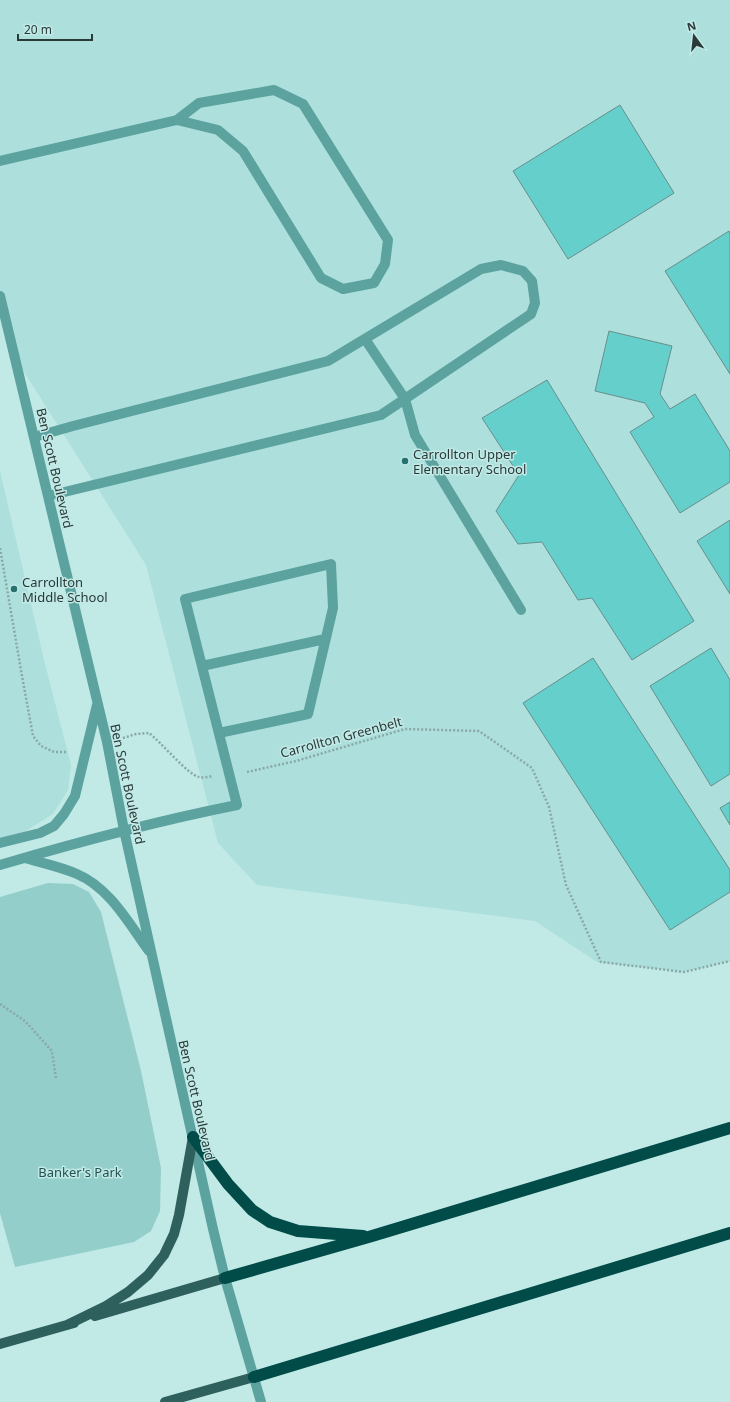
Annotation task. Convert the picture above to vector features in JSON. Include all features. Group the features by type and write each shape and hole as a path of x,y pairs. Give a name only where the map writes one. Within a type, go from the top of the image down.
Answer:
{"highway":[{"path":"225,1278 372,1236 730,1128"},
{"path":"193,1137 228,1184 252,1210 270,1222 298,1231 372,1236"},
{"path":"254,1377 730,1233"}],"main road":[{"path":"67,1324 106,1306 128,1292 148,1275 164,1255 174,1234 179,1215 193,1137"},
{"path":"0,1344 225,1278"},
{"path":"165,1402 254,1377"}],"street":[{"path":"0,161 177,120 199,104 274,90 303,104 388,240 385,264 374,283 343,289 321,278 243,151 218,130 177,120"},
{"path":"34,437 328,361 481,269 501,265 523,271 532,282 534,303 531,314 381,415 48,496"},
{"name":"Ben Scott Boulevard","path":"0,296 98,703 124,830 225,1278 261,1402"},
{"path":"365,339 405,399 415,435 521,610"},
{"path":"0,865 124,830 237,805 185,599 331,564 333,608 308,714 219,733"},
{"path":"202,666 325,639"},
{"path":"0,844 40,833 54,826 64,814 75,796 98,703"},
{"path":"25,858 78,874 96,886 111,900 152,956"}],"path":[{"path":"0,548 33,736 42,746 54,752 68,752"},
{"name":"Carrollton Greenbelt","path":"136,734 150,733 186,770 198,777 229,775 296,761 405,728 479,730 532,768 549,807 566,885 601,962 684,972 730,961"},
{"path":"0,1004 25,1021 52,1052 56,1079"}],"shaded area":[{"name":"Carrollton Upper Elementary School","path":"0,0 730,0 730,961 684,972 597,962 535,921 257,885 218,843 146,565 14,356 0,296"},
{"name":"Carrollton Middle School","path":"0,471 45,664 71,765 68,790 53,814 24,832 0,839"}],"green space":[{"name":"Banker's Park","path":"48,883 73,884 89,892 101,912 141,1071 161,1168 160,1211 151,1231 134,1242 15,1267 0,1213 0,897"}],"building":[{"path":"620,105 674,193 568,259 513,171"},
{"path":"729,231 730,234 730,374 665,271"},
{"path":"609,331 672,346 660,394 670,409 695,394 730,451 730,482 680,513 630,432 654,417 645,403 595,391"},
{"path":"547,380 694,621 632,660 592,598 578,600 542,542 518,544 496,511 519,475 482,418"},
{"path":"730,520 730,594 697,541"},
{"path":"711,648 730,680 730,774 711,786 650,686"},
{"path":"593,658 730,870 730,892 670,930 523,703"},
{"path":"730,802 730,825 720,808"}],"place":[{"name":"Carrollton Upper Elementary School","path":"405,461"},
{"name":"Carrollton Middle School","path":"14,589"}]}
